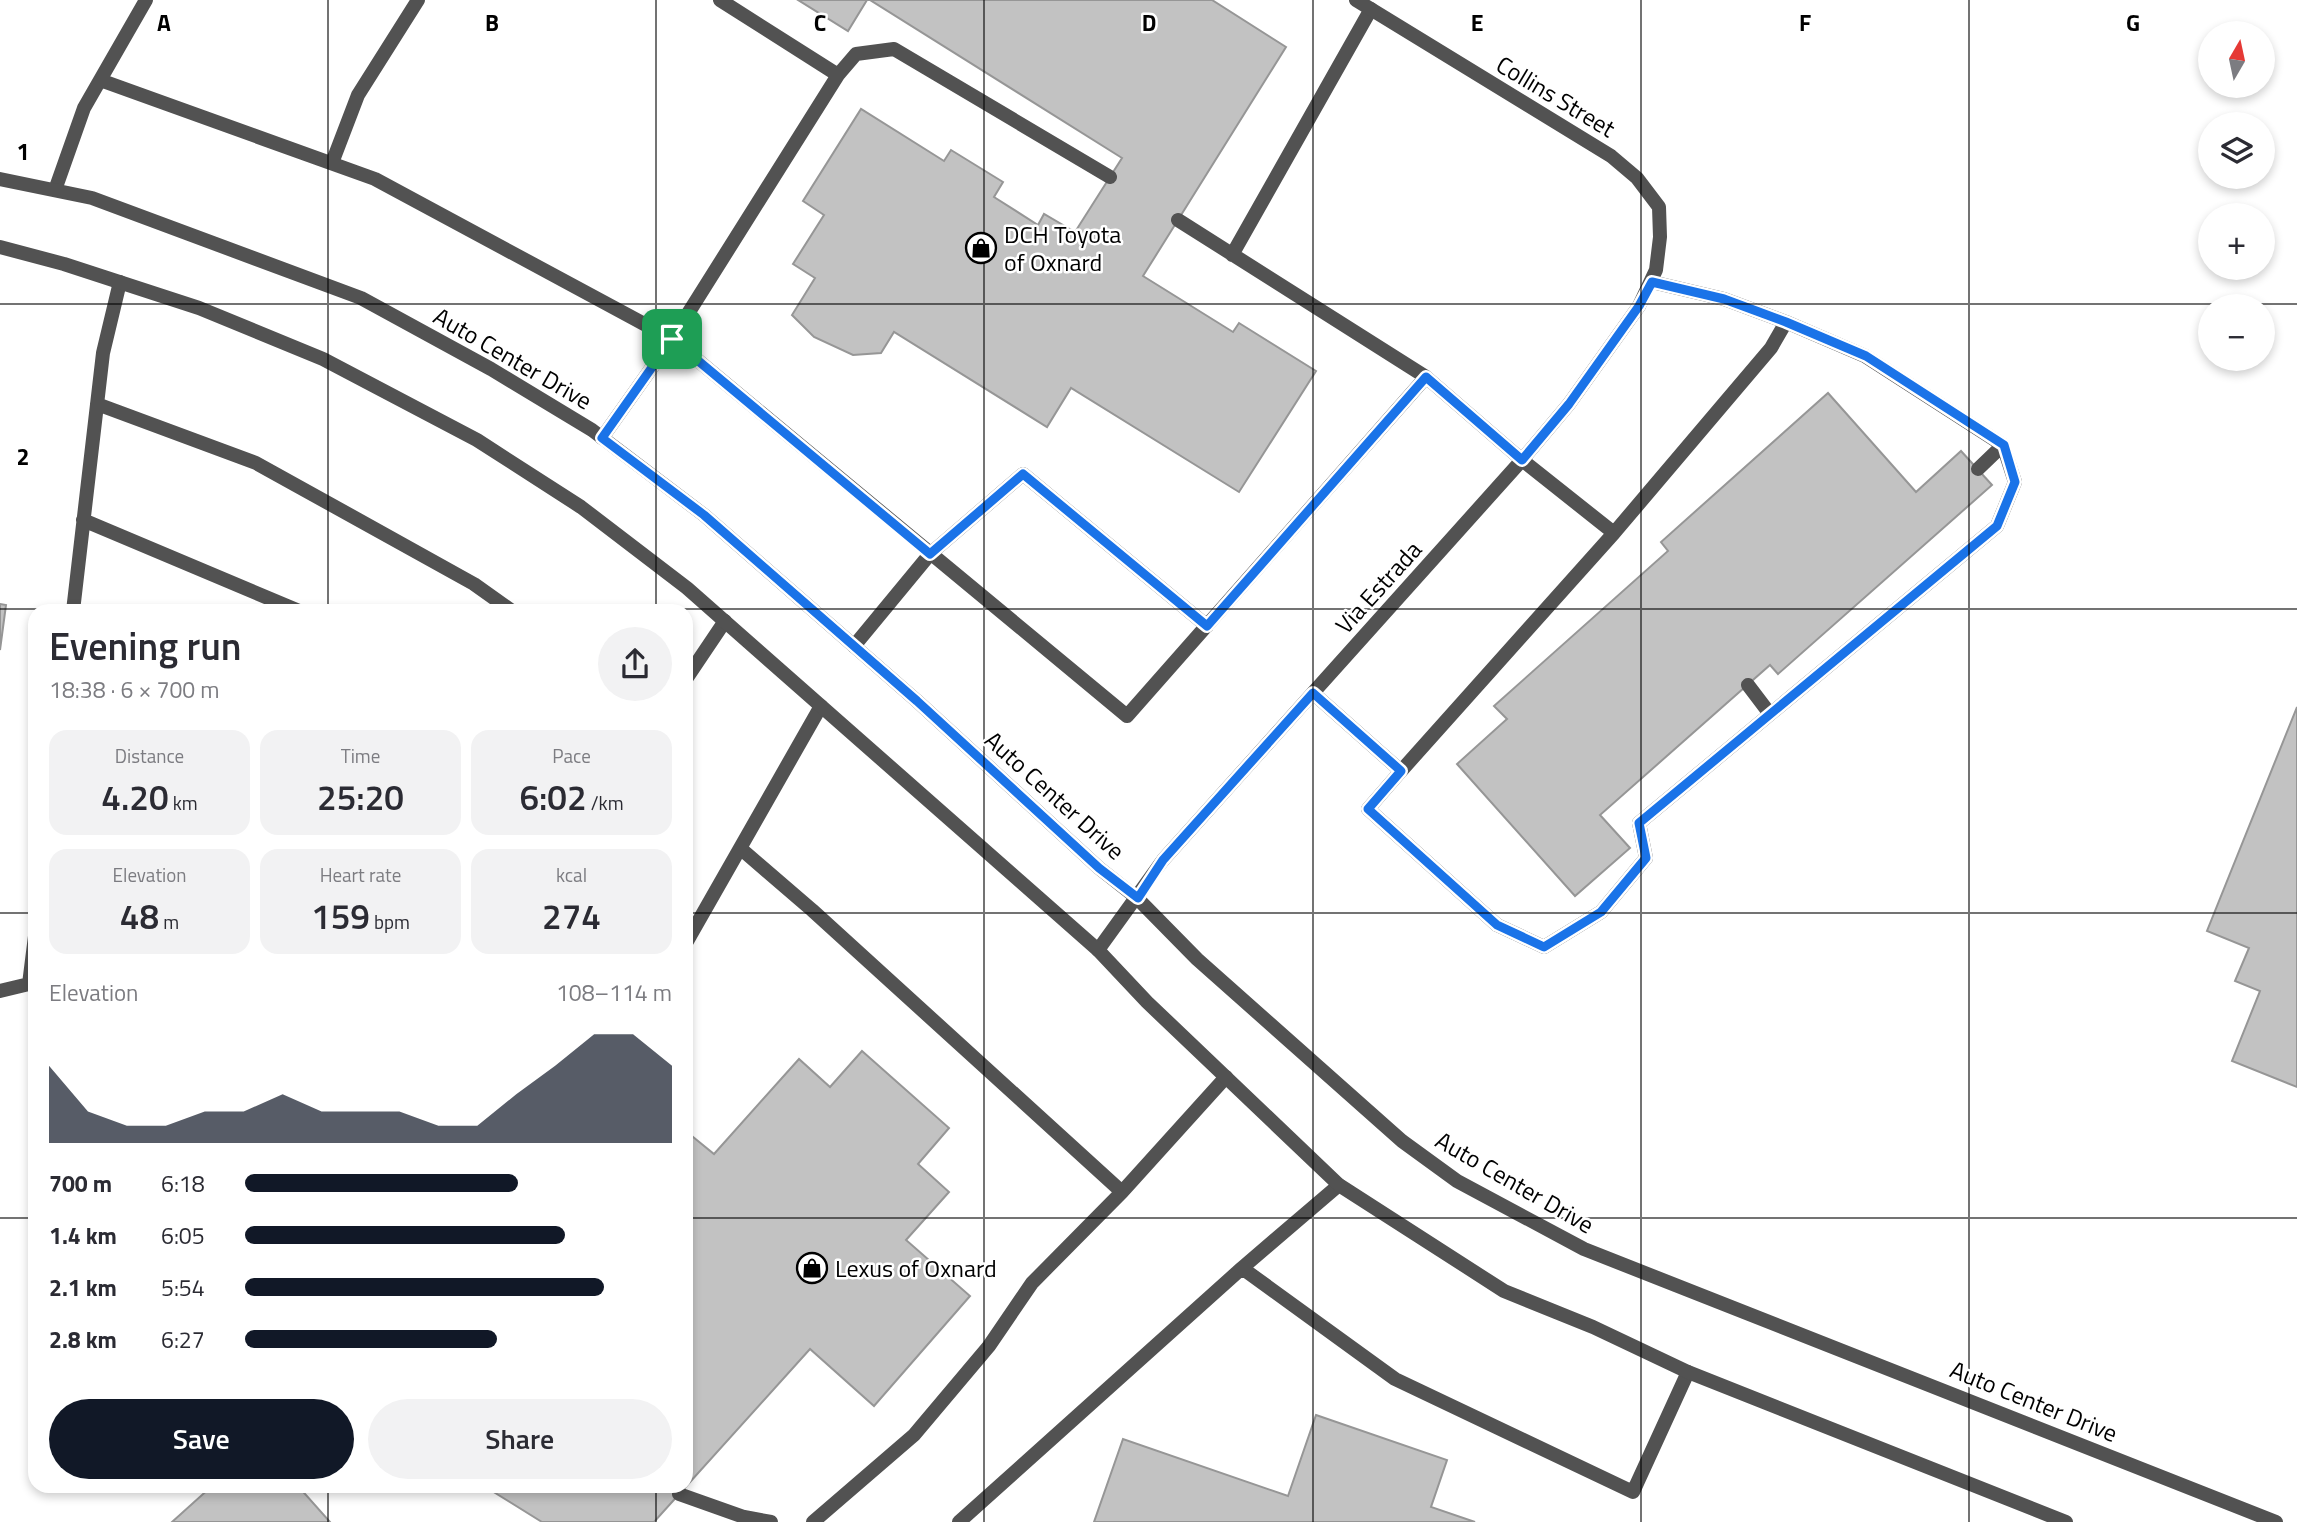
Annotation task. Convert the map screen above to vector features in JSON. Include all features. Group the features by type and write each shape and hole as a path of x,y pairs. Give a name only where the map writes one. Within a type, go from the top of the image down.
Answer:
{"street":[{"path":"55,190 84,108 146,0"},
{"path":"332,163 358,95 418,0"},
{"path":"720,0 838,75"},
{"name":"Collins Street","path":"1356,0 1611,156 1637,178 1659,207 1660,237"},
{"path":"1232,255 1371,9"},
{"path":"602,438 672,339 838,75 856,54 894,49 1110,177"},
{"path":"100,80 375,179 672,339 1127,716 1426,377"},
{"name":"Auto Center Drive","path":"0,179 92,198 361,298 491,369 602,438 704,515 854,646 1099,868 1138,898 1197,959 1402,1141 1457,1181 1584,1249 2276,1522"},
{"path":"1178,220 1426,377 1522,460 1614,533"},
{"name":"Via Estrada","path":"1098,950 1163,860 1522,460 1569,404 1639,306 1656,270 1660,237"},
{"path":"0,247 64,264 199,308 323,359 477,440 582,507 687,588 1098,950 1147,1002 1339,1185 1504,1291 1594,1327 1688,1373 2066,1522"},
{"path":"74,604 103,353 120,282"},
{"path":"1652,282 1724,299 1786,322 1866,356 2004,445 2015,482 1997,526 1639,823 1646,858 1601,912 1544,947 1497,925 1368,809 1614,533 1772,348 1786,322"},
{"path":"97,404 256,463 474,584 502,604"},
{"path":"1978,469 2004,445"},
{"path":"854,646 930,554 1023,474 1207,626"},
{"path":"83,520 282,604"},
{"path":"693,669 725,621"},
{"path":"1748,685 1770,713"},
{"path":"1313,693 1401,771"},
{"path":"693,931 821,706"},
{"path":"740,848 812,910 1122,1192"},
{"path":"0,991 28,986"},
{"path":"813,1522 914,1435 989,1346 1032,1283 1122,1192 1226,1077"},
{"path":"959,1522 1242,1268 1339,1185"},
{"path":"1242,1268 1395,1379 1633,1492 1688,1373"},
{"path":"679,1494 744,1517 771,1522"}],"building":[{"path":"798,0 867,0 848,31"},
{"name":"DCH Toyota of Oxnard","path":"870,0 1212,0 1286,47 1143,276 1233,332 1239,323 1316,371 1239,492 1071,388 1047,427 894,332 881,353 853,355 814,337 792,315 815,278 793,264 824,215 803,201 861,109 944,161 951,150 1003,182 994,197 1038,225 1044,214 1075,232 1122,158"},
{"path":"1828,393 1916,492 1961,451 1992,485 1778,674 1770,665 1600,815 1630,848 1575,896 1457,764 1507,719 1494,706 1668,551 1661,542"},
{"path":"0,604 6,605 0,650"},
{"path":"2297,707 2297,1087 2232,1061 2260,991 2235,981 2249,948 2207,931"},
{"name":"Lexus of Oxnard","path":"862,1051 949,1128 918,1164 949,1192 906,1240 970,1296 874,1406 810,1349 693,1479 693,1137 714,1154 799,1059 830,1087"},
{"path":"1316,1415 1447,1460 1431,1507 1475,1522 1094,1522 1123,1439 1288,1496"},
{"path":"204,1493 304,1493 330,1522 172,1522"},
{"name":"Lexus of Oxnard","path":"495,1493 680,1493 654,1522 542,1522"}],"place":[{"name":"DCH Toyota of Oxnard","path":"981,248"},
{"name":"Lexus of Oxnard","path":"812,1268"}],"route":[{"path":"1652,282 1724,299 1866,356 2004,445 2015,482 1997,526 1639,823 1646,858 1601,912 1544,947 1497,925 1368,809 1401,771 1313,693 1163,860 1138,898 1099,868 917,701 704,515 602,438 672,339 930,554 1023,474 1207,626 1426,377 1522,460 1569,404 1639,306 1652,282"}]}
